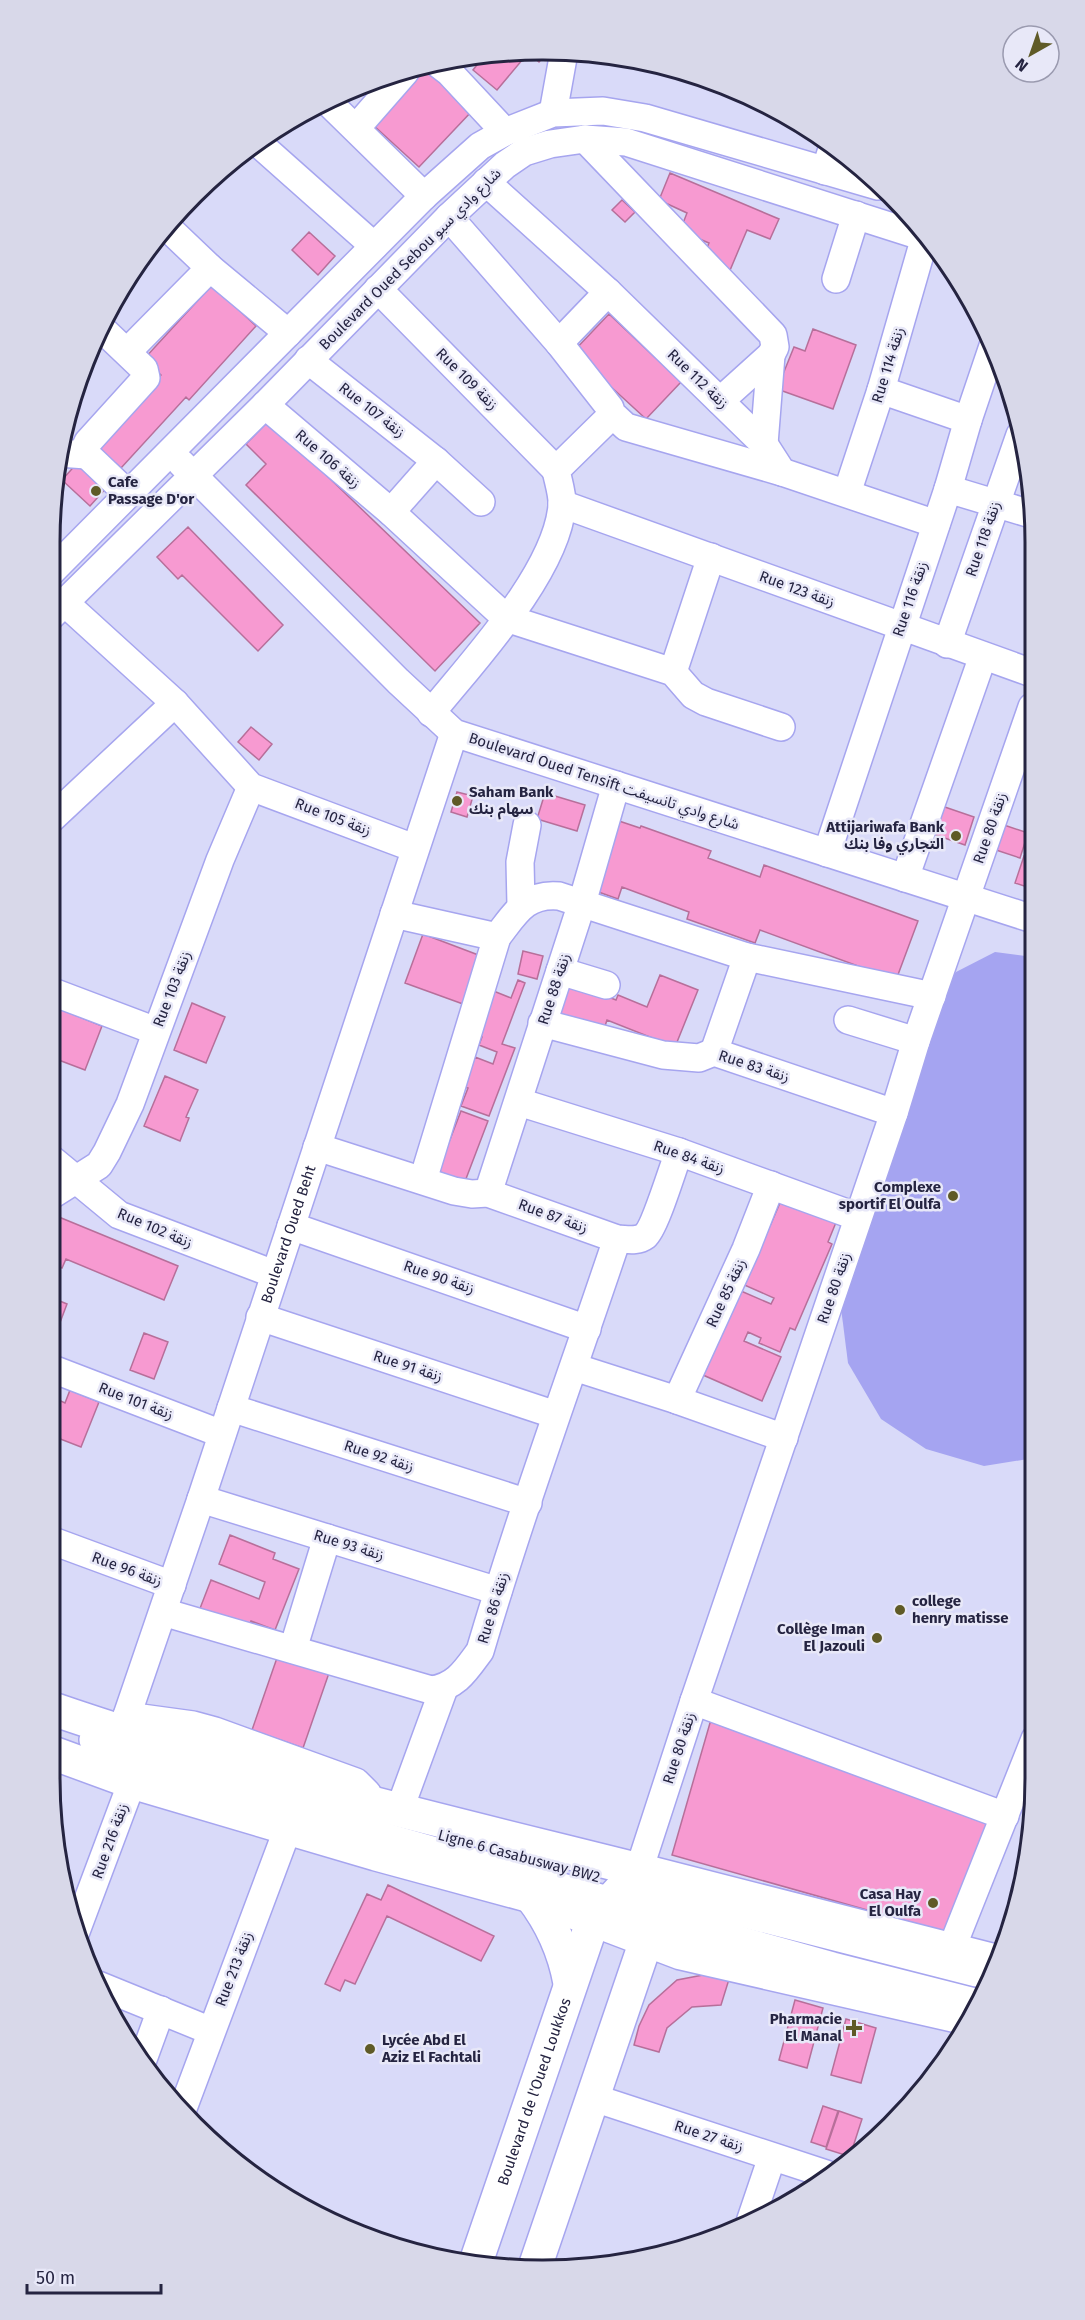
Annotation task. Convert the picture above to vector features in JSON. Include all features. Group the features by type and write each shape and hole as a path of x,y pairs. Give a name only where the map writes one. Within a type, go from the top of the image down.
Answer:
{"main road":[{"path":"60,1710 124,1724 399,1811 628,1902 681,1953 961,2017"},
{"path":"60,1756 132,1782 531,1896 628,1902 951,1950 989,1959"},
{"path":"531,1896 556,1934 570,1983"},
{"path":"537,2260 591,2097 628,1902"},
{"name":"Boulevard de l'Oued Loukkos","path":"478,2256 570,1983 628,1902"}],"street":[{"path":"553,113 562,61"},
{"path":"453,68 505,132"},
{"path":"356,128 395,83"},
{"path":"334,108 424,196"},
{"name":"Boulevard Oued Sebou شارع وادي سبو","path":"60,563 424,196 480,146 505,132 553,113 603,111 829,158 845,167"},
{"path":"585,139 773,335 764,444"},
{"name":"Boulevard Oued Sebou شارع وادي سبو","path":"60,607 265,405 449,217 486,182 524,152 550,144 585,139 626,142 912,233"},
{"path":"264,148 374,246"},
{"name":"Rue 112 زنقة","path":"486,182 608,292 764,444 782,472"},
{"path":"836,279 856,215"},
{"path":"449,217 560,343 610,408 611,413 626,427 782,472 936,524"},
{"path":"173,233 210,268 288,333"},
{"name":"Rue 114 زنقة","path":"847,493 925,249"},
{"path":"127,352 210,268"},
{"name":"Rue 109 زنقة","path":"378,289 556,470"},
{"path":"560,343 608,292"},
{"path":"108,334 144,369 145,381 85,448 87,455 128,494"},
{"path":"720,401 773,351"},
{"name":"Rue 116 زنقة","path":"827,853 948,489 989,359"},
{"name":"Rue 107 زنقة","path":"308,360 435,461 481,502"},
{"path":"881,390 968,420"},
{"name":"Rue 106 زنقة","path":"265,405 391,512 506,618"},
{"path":"431,713 506,618 535,576 557,528 562,504 556,470 609,418 611,413"},
{"name":"Rue 118 زنقة","path":"947,644 1016,447"},
{"name":"Boulevard Oued Tensift شارع وادي تانسيفت","path":"169,451 431,713 454,733 1025,916"},
{"path":"68,454 87,455"},
{"path":"391,512 435,461"},
{"path":"948,489 1024,512"},
{"name":"Rue 123 زنقة","path":"562,504 1025,671"},
{"path":"673,672 711,557"},
{"path":"60,612 175,703 251,787"},
{"path":"506,618 673,672 693,695 706,702 781,727"},
{"path":"905,878 983,656"},
{"path":"60,811 175,703"},
{"name":"Rue 80 زنقة","path":"628,1902 894,1113 916,1041 1025,727"},
{"name":"Boulevard Oued Beht","path":"124,1724 201,1499 414,848 454,733"},
{"name":"Rue 88 زنقة","path":"488,1193 582,903 616,785"},
{"name":"Rue 105 زنقة","path":"251,787 414,848"},
{"name":"Rue 103 زنقة","path":"60,1188 99,1165 130,1104 220,860 251,787"},
{"path":"521,905 520,862 527,825"},
{"path":"423,1180 497,937 521,905 549,895 582,903 747,957 932,996"},
{"path":"394,914 497,937"},
{"path":"714,1052 747,957"},
{"path":"560,971 606,985"},
{"path":"60,995 156,1031"},
{"path":"848,1020 916,1041"},
{"name":"Rue 83 زنقة","path":"542,1023 663,1055 699,1058 714,1052 894,1113"},
{"name":"Rue 84 زنقة","path":"519,1102 679,1152 858,1217"},
{"name":"Rue 87 زنقة","path":"317,1146 454,1191 472,1194 488,1193 617,1239"},
{"path":"617,1239 634,1240 646,1235 653,1223 679,1152"},
{"name":"Rue 102 زنقة","path":"60,1166 119,1215 274,1274"},
{"name":"Rue 85 زنقة","path":"677,1400 746,1249 771,1185"},
{"name":"Rue 90 زنقة","path":"291,1226 586,1329"},
{"name":"Rue 86 زنقة","path":"444,1688 453,1684 464,1673 480,1651 556,1415 617,1239"},
{"name":"Rue 91 زنقة","path":"260,1317 556,1415"},
{"path":"574,1367 784,1438"},
{"name":"Rue 101 زنقة","path":"60,1372 222,1434"},
{"name":"Rue 92 زنقة","path":"231,1408 528,1503"},
{"name":"Rue 93 زنقة","path":"201,1499 498,1591"},
{"path":"293,1649 327,1538"},
{"name":"Rue 96 زنقة","path":"60,1544 172,1585"},
{"path":"163,1612 431,1690 444,1688 399,1811"},
{"path":"694,1701 1005,1815"},
{"name":"Ligne 6 Casabusway BW2","path":"60,1728 177,1767 833,1966 970,2001"},
{"name":"Ligne 6 Casabusway BW2","path":"60,1739 175,1777 628,1902 982,1975"},
{"path":"951,1950 1025,1767"},
{"name":"Rue 216 زنقة","path":"81,1918 132,1782"},
{"name":"Rue 213 زنقة","path":"185,2102 288,1828"},
{"path":"110,1991 211,2031"},
{"path":"145,2052 161,2010"},
{"name":"Rue 27 زنقة","path":"591,2097 820,2172"},
{"path":"754,2211 772,2157"}],"shaded area":[{"name":"Complexe sportif El Oulfa","path":"995,952 1025,956 1025,1459 984,1466 926,1449 881,1419 848,1363 841,1308 933,996 956,972"}],"building":[{"path":"522,61 497,90 473,70 477,64"},
{"path":"432,73 472,111 419,167 372,124 417,76"},
{"path":"670,173 779,219 770,239 747,230 728,275 704,255 709,243 680,231 687,213 659,200"},
{"path":"622,200 635,212 625,222 612,210"},
{"path":"309,232 335,256 318,275 292,250"},
{"path":"212,285 256,326 189,400 186,397 121,468 96,446 161,375 144,359"},
{"path":"609,314 681,382 646,419 573,352"},
{"path":"813,329 856,345 833,409 777,389 794,347 805,351"},
{"path":"269,420 480,623 435,671 246,485 266,464 246,444"},
{"path":"79,461 107,487 90,506 64,482 64,477"},
{"path":"188,527 283,625 258,651 182,575 178,579 157,557"},
{"path":"251,727 272,744 259,760 238,742"},
{"path":"457,792 473,796 467,817 451,812"},
{"path":"545,793 585,805 577,831 537,819"},
{"path":"936,804 974,817 965,845 927,832"},
{"path":"616,820 640,828 641,826 711,851 708,858 760,877 764,865 918,921 896,980 760,930 755,943 687,919 689,912 622,887 618,899 593,890"},
{"path":"1001,824 1025,832 1025,842 1020,858 993,849"},
{"path":"1024,856 1025,886 1015,883"},
{"path":"423,934 481,956 463,1004 405,983"},
{"path":"523,951 543,956 537,979 518,974"},
{"path":"660,975 698,990 675,1047 607,1020 603,1032 557,1014 570,982 616,1000 618,995 647,1007"},
{"path":"518,980 525,983 502,1044 515,1048 489,1116 461,1106 468,1088 464,1087 475,1057 493,1064 497,1052 479,1045 482,1037 472,1033 491,990 511,998"},
{"path":"192,1003 225,1017 206,1063 174,1050"},
{"path":"60,1009 102,1026 85,1070 60,1061"},
{"path":"165,1076 198,1090 186,1117 189,1118 180,1141 144,1126"},
{"path":"461,1111 488,1121 464,1184 437,1173"},
{"path":"783,1196 837,1220 828,1242 832,1244 795,1330 790,1328 780,1352 759,1343 761,1338 748,1332 744,1341 781,1357 762,1401 703,1375 741,1291 771,1304 774,1298 742,1284 752,1267"},
{"path":"60,1217 178,1266 164,1300 66,1259 62,1268 60,1267"},
{"path":"60,1301 67,1304 60,1322"},
{"path":"144,1333 168,1342 154,1379 130,1370"},
{"path":"70,1390 99,1402 81,1447 60,1439 60,1401 65,1403"},
{"path":"230,1535 275,1553 273,1559 299,1569 275,1630 251,1621 248,1630 199,1611 211,1580 259,1599 265,1582 219,1564"},
{"path":"278,1655 329,1673 303,1748 252,1730"},
{"path":"712,1716 990,1817 952,1934 672,1855"},
{"path":"388,1885 494,1936 481,1961 387,1916 355,1984 345,1980 340,1991 325,1984 367,1894 381,1900"},
{"path":"703,1975 730,1976 721,2005 692,2007 667,2028 659,2052 634,2045 639,2026 649,2005 677,1980"},
{"path":"795,2000 823,2008 807,2068 779,2060"},
{"path":"846,2019 876,2028 861,2083 831,2075"},
{"path":"823,2106 838,2111 826,2147 811,2142"},
{"path":"839,2111 862,2119 853,2146 843,2154 826,2149"}],"place":[{"name":"Cafe Passage D'or","path":"96,491"},
{"name":"Saham Bank سهام بنك","path":"457,801"},
{"name":"Attijariwafa Bank التجاري وفا بنك","path":"956,836"},
{"name":"Complexe sportif El Oulfa","path":"953,1196"},
{"name":"college henry matisse","path":"900,1610"},
{"name":"Collège Iman El Jazouli","path":"877,1638"},
{"name":"Casa Hay El Oulfa","path":"933,1903"},
{"name":"Pharmacie El Manal","path":"854,2028"},
{"name":"Lycée Abd El Aziz El Fachtali","path":"370,2049"}]}
